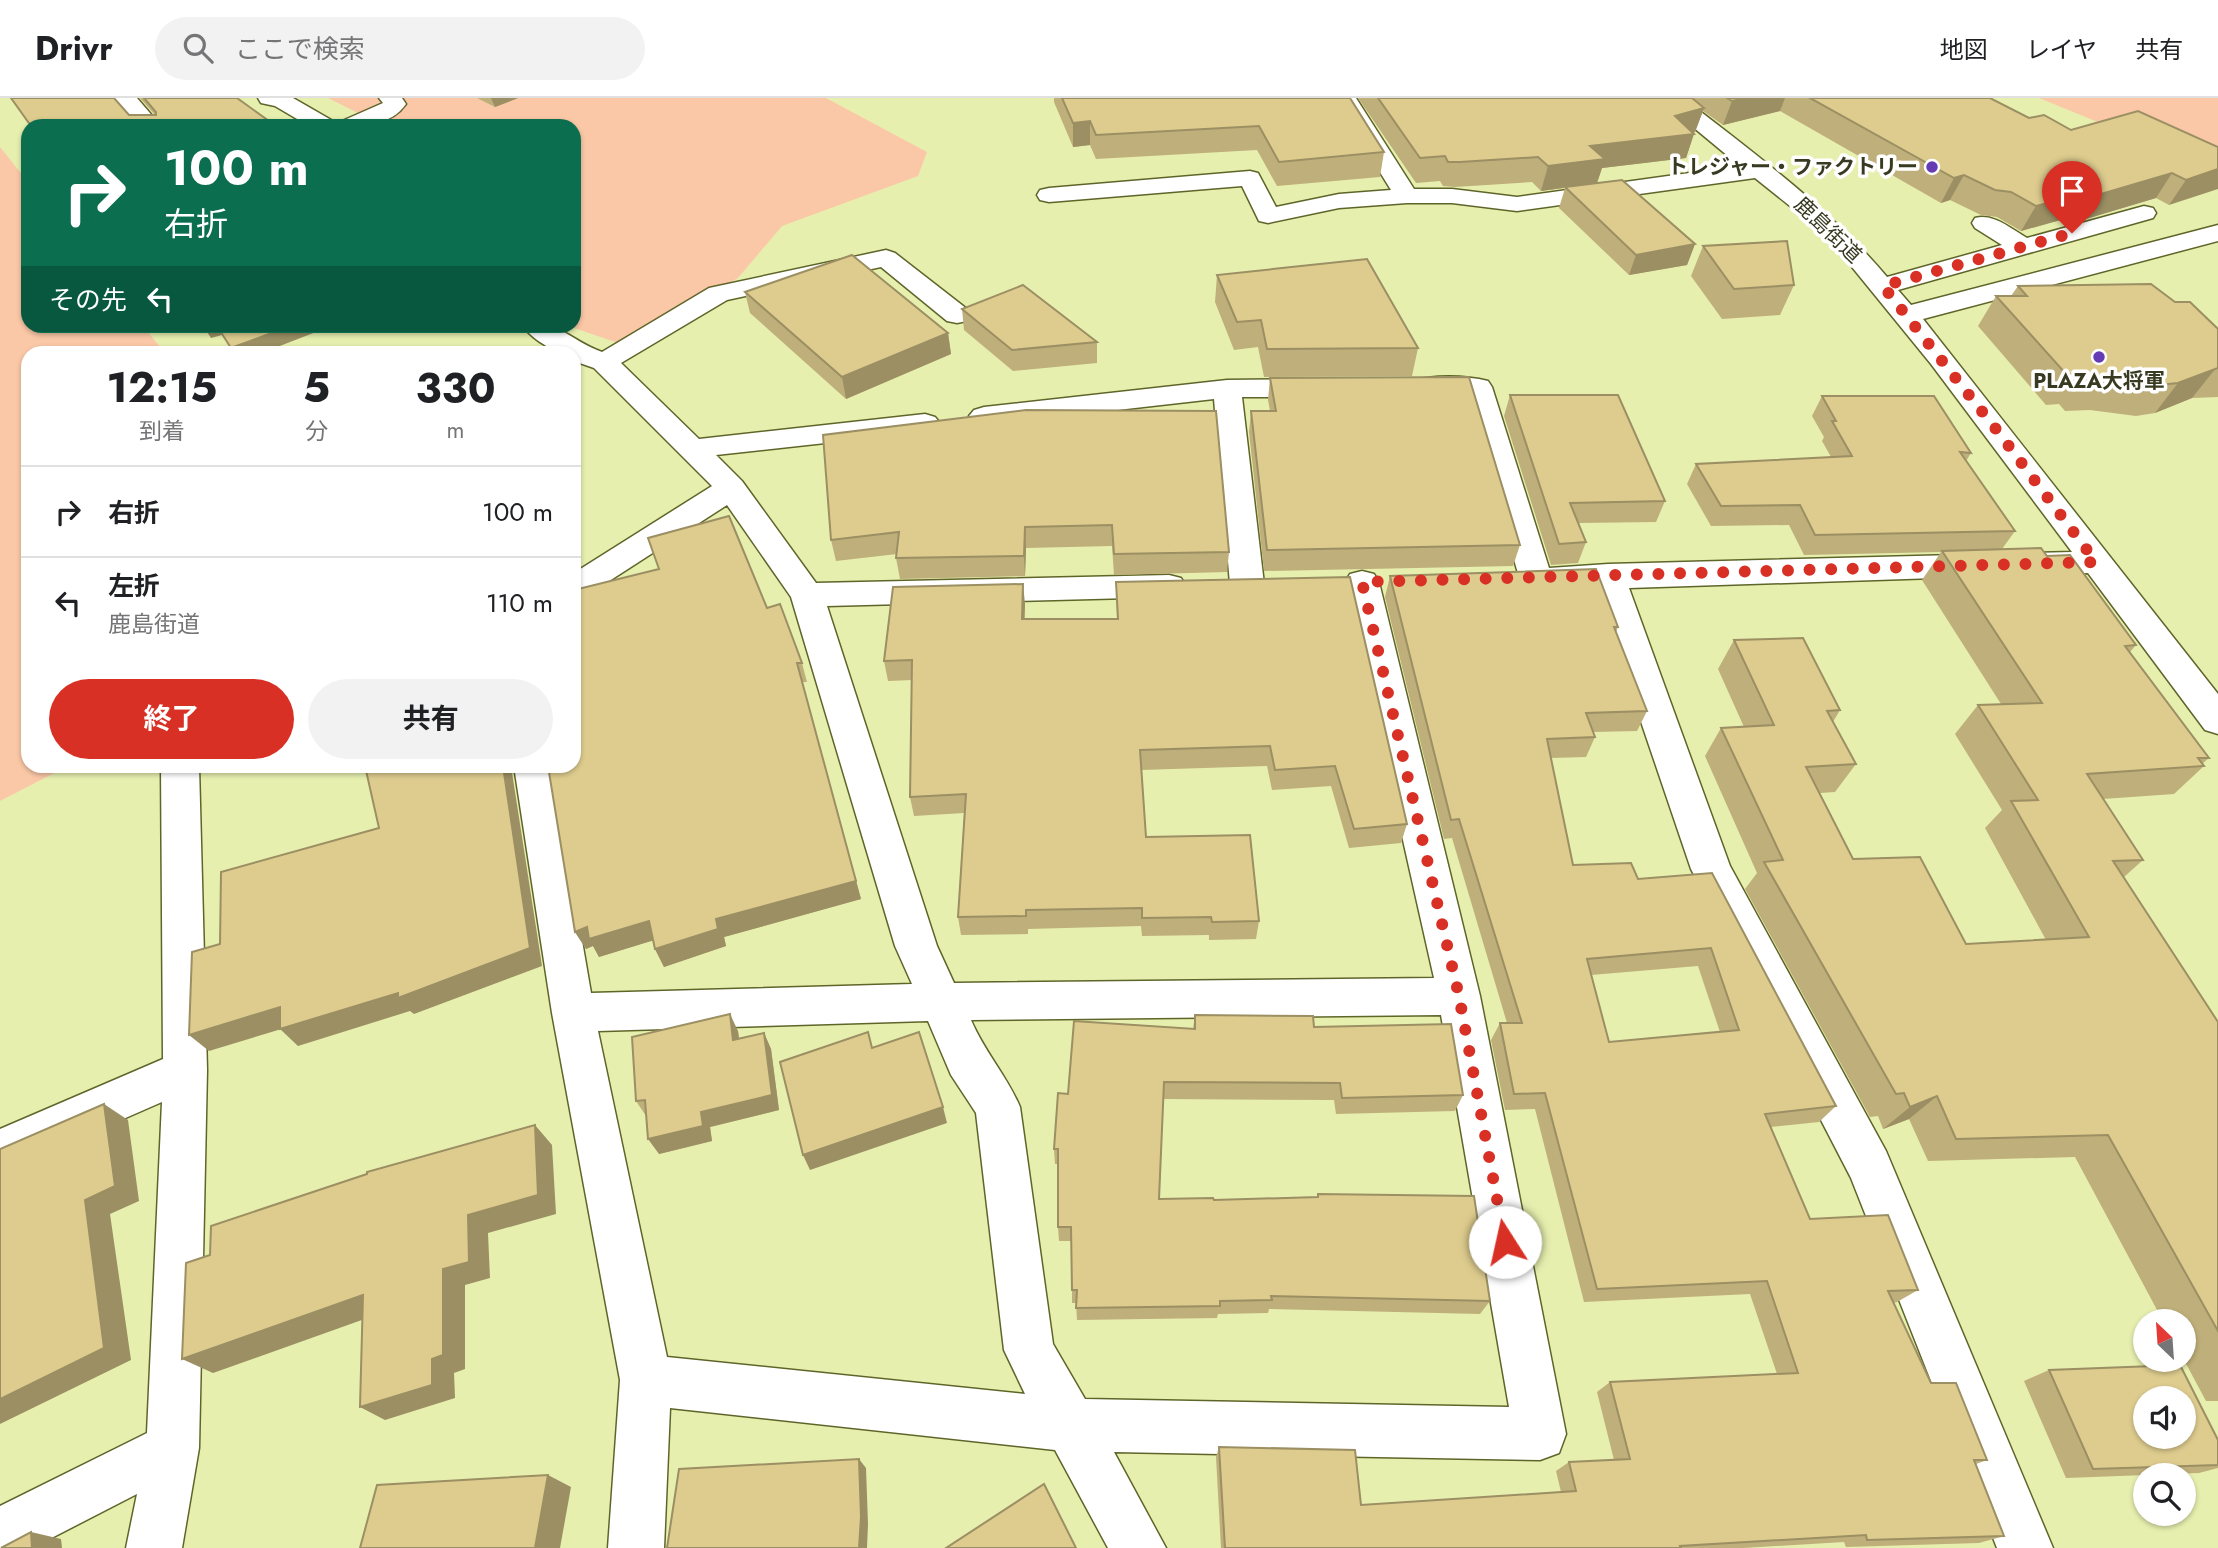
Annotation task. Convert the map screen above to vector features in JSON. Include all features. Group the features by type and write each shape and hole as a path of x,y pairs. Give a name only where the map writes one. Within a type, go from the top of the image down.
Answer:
{"street":[{"path":"125,98 144,119"},
{"path":"366,119 395,104 390,98"},
{"path":"1345,98 1407,196"},
{"name":"鹿島街道","path":"1669,98 1814,213 1883,286 2218,720"},
{"path":"280,99 313,119"},
{"path":"1049,195 1250,178 1268,216 1339,201 1407,196 1452,196 1517,204 1760,170"},
{"path":"1883,286 2144,213"},
{"path":"1977,217 2024,247"},
{"path":"1905,315 2218,233"},
{"path":"604,362 718,293 886,258 957,315"},
{"path":"548,333 567,346"},
{"path":"581,354 604,362 731,488 807,595 916,946 967,1061 998,1107 1029,1349 1138,1548"},
{"path":"1394,387 1478,387 1523,580 1608,575 2096,562"},
{"path":"690,449 1227,389 1353,388"},
{"path":"807,595 1236,584 1227,389"},
{"path":"581,584 731,488"},
{"path":"1608,575 1711,869 1870,1167 2025,1548"},
{"path":"646,1380 1069,1425 1540,1434 1459,996 1363,582"},
{"path":"153,1548 173,1448 185,1070 180,773"},
{"path":"534,773 573,1013 646,1380 636,1548"},
{"path":"573,1013 941,1002 1459,996"},
{"path":"0,1151 185,1070"},
{"path":"0,1535 173,1448"}],"shaded area":[{"path":"328,98 826,98 927,152 918,176 782,226 738,278 624,345 581,330 581,119 370,119"},
{"path":"2039,98 2218,98 2218,167 2127,134"},
{"path":"0,147 21,173 21,333 149,333 159,346 21,346 21,773 54,773 0,801"}],"building":[{"path":"11,98 114,98 129,115 156,115 144,98 237,98 266,119 26,119"},
{"path":"1062,98 1350,98 1384,152 1279,162 1259,126 1096,135 1090,121 1073,123"},
{"path":"1378,98 1692,98 1704,108 1675,116 1694,134 1590,146 1605,159 1548,166 1538,157 1460,162 1448,162 1445,156 1420,158"},
{"path":"1810,98 1990,98 2029,118 2044,115 2071,130 2138,111 2218,147 2218,169 2186,180 2172,173 2101,194 2094,191 2036,206 2011,192 1995,190 1964,175 1954,178"},
{"path":"1622,180 1695,244 1636,255 1565,187"},
{"path":"1787,241 1794,285 1734,289 1703,246"},
{"path":"852,255 948,333 842,377 745,292"},
{"path":"1367,259 1418,348 1267,349 1261,320 1237,322 1217,275"},
{"path":"2151,284 2175,302 2190,302 2218,329 2218,368 2178,383 2159,385 2112,379 2086,380 2080,374 2066,374 1996,296 2027,296 2018,286"},
{"path":"1023,285 1097,342 1012,350 962,309"},
{"path":"221,333 272,333 236,346 230,346"},
{"path":"1469,377 1520,545 1267,550 1251,411 1276,411 1270,378"},
{"path":"1510,395 1618,395 1665,501 1570,503 1586,542 1559,544"},
{"path":"1822,396 1934,396 1971,453 1960,452 2015,531 1815,535 1800,505 1721,506 1696,464 1852,456 1832,421 1836,421"},
{"path":"1026,410 1216,411 1229,552 1114,554 1112,525 1025,527 1024,556 896,558 899,532 831,540 823,435"},
{"path":"729,516 767,608 780,604 802,663 797,663 856,881 716,919 718,929 655,949 649,921 589,939 587,927 575,932 549,773 581,773 581,588 659,569 648,538"},
{"path":"2041,548 2047,556 2070,555 2136,645 2125,646 2209,758 2198,758 2204,766 2087,774 2143,860 2113,861 2218,1022 2218,1331 2108,1135 1956,1139 1937,1096 1910,1107 1904,1093 1896,1094 1764,862 1783,860 1721,728 1774,725 1734,640 1803,638 1840,710 1827,711 1856,764 1806,767 1853,859 1920,857 1966,944 2089,937 2011,801 2038,800 1978,705 2042,703 1942,551"},
{"path":"1596,569 1618,627 1614,627 1647,711 1586,713 1595,737 1547,739 1573,865 1631,863 1638,879 1712,873 1836,1106 1765,1114 1810,1219 1888,1215 1918,1290 1888,1291 1931,1383 1956,1383 1987,1460 1974,1460 2004,1536 1867,1540 1866,1535 1680,1546 1681,1548 1225,1548 1219,1447 1355,1450 1361,1505 1576,1491 1569,1462 1630,1459 1610,1382 1798,1373 1767,1281 1597,1289 1545,1093 1514,1094 1500,1023 1522,1023 1459,819 1451,820 1390,576","holes":["1711,948 1739,1030 1609,1042 1587,959"]},
{"path":"1350,577 1407,824 1354,829 1335,766 1275,770 1270,746 1140,750 1146,837 1250,835 1259,921 1212,922 1211,917 1142,918 1142,908 1026,910 1026,916 958,917 966,794 910,797 912,660 884,661 893,587 1023,584 1022,619 1118,619 1116,582"},
{"path":"367,773 504,773 530,948 398,998 398,993 280,1029 280,1007 189,1035 192,952 220,944 221,872 379,828"},
{"path":"730,1014 733,1040 764,1033 772,1095 701,1112 703,1126 648,1139 645,1100 636,1101 632,1037"},
{"path":"1195,1015 1313,1016 1314,1027 1451,1024 1463,1095 1342,1098 1340,1083 1164,1082 1159,1199 1318,1197 1318,1194 1474,1196 1490,1301 1271,1296 1272,1300 1220,1301 1220,1306 1076,1308 1077,1290 1072,1290 1071,1227 1058,1227 1058,1149 1054,1149 1058,1093 1068,1094 1074,1021 1195,1029"},
{"path":"868,1032 872,1048 919,1032 943,1107 803,1155 780,1062"},
{"path":"104,1104 115,1186 85,1200 104,1348 0,1399 0,1149"},
{"path":"535,1125 538,1195 468,1215 469,1262 443,1269 443,1355 432,1359 432,1385 360,1407 363,1295 182,1359 186,1263 210,1255 211,1226 367,1172"},
{"path":"2133,1367 2133,1372 2184,1372 2191,1386 2133,1386 2133,1449 2196,1449 2196,1397 2218,1440 2218,1465 2133,1463 2133,1468 2093,1469 2049,1370"},
{"path":"859,1459 859,1548 667,1548 679,1469"},
{"path":"548,1475 535,1548 360,1548 377,1485"},
{"path":"1044,1484 1076,1548 946,1548"},
{"path":"31,1532 32,1548 1,1548"}],"place":[{"name":"トレジャー・ファクトリー","path":"1932,167"},
{"name":"PLAZA大将軍","path":"2099,357"}],"route":[{"path":"1505,1242 1459,996 1362,582 1536,580 1608,575 2096,562 1883,286 2072,233"}]}
